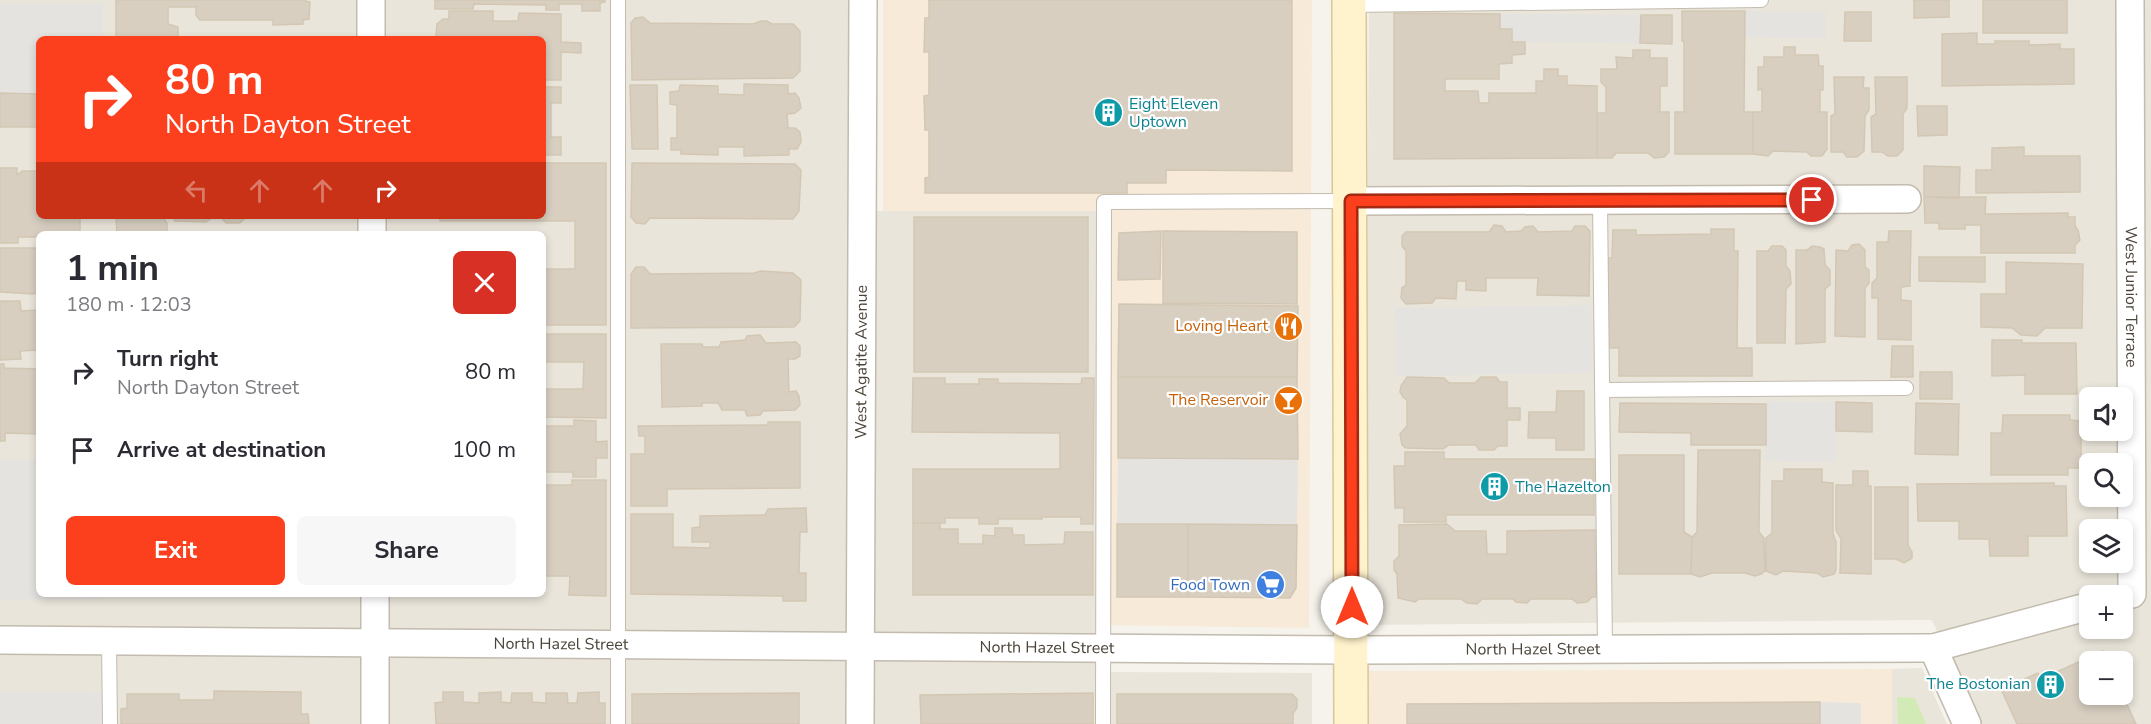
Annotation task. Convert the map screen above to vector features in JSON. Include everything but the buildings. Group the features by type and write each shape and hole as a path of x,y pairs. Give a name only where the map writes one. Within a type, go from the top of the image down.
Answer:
{"main road":[{"path":"1349,2 1352,724"}],"street":[{"path":"371,0 371,36"},
{"name":"West Agatite Avenue","path":"860,724 863,0"},
{"name":"West Junior Terrace","path":"2130,0 2135,593"},
{"path":"1351,201 1907,199"},
{"path":"375,597 375,724"},
{"name":"North Hazel Street","path":"0,640 1352,650 1933,648 2079,609"},
{"path":"1933,648 1967,724"}],"lane":[{"path":"618,0 618,724"},
{"path":"1349,2 1761,0"},
{"path":"1103,724 1104,202 1351,201"},
{"path":"1600,201 1605,649"},
{"path":"1602,390 1906,388"},
{"path":"109,641 110,724"}],"shaded area":[{"path":"0,0 859,0 858,211 1108,211 1106,672 1312,673 1312,724 0,724"},
{"path":"883,0 1312,0 1309,628 1107,625 1108,211 883,211"},
{"path":"1369,0 2151,0 2151,724 1980,724 1932,620 1365,625"},
{"path":"103,3 103,36 36,36 36,93 0,93 0,4"},
{"path":"1745,11 1826,12 1826,38 1745,37"},
{"path":"1500,14 1641,15 1640,43 1512,42 1512,29 1500,29"},
{"path":"1591,305 1592,373 1396,376 1395,308"},
{"path":"1766,401 1836,402 1836,462 1765,461"},
{"path":"1118,458 1298,459 1297,525 1117,524"},
{"path":"0,460 36,460 36,597 103,597 103,599 0,600"},
{"path":"1922,668 1947,724 1892,724 1892,669"},
{"path":"1892,669 1892,724 1363,724 1363,671"},
{"path":"0,691 102,693 101,724 0,724"},
{"path":"1820,702 1861,703 1861,724 1820,724"}],"green space":[{"path":"1897,697 1915,698 1926,724 1898,724"}],"place":[{"name":"Eight Eleven Uptown","path":"1108,113"},
{"name":"Loving Heart","path":"1289,326"},
{"name":"The Reservoir","path":"1289,400"},
{"name":"The Hazelton","path":"1494,487"},
{"name":"Food Town","path":"1271,585"},
{"name":"The Bostonian","path":"2051,684"}],"route":[{"path":"1352,607 1351,201 1812,200"}]}
